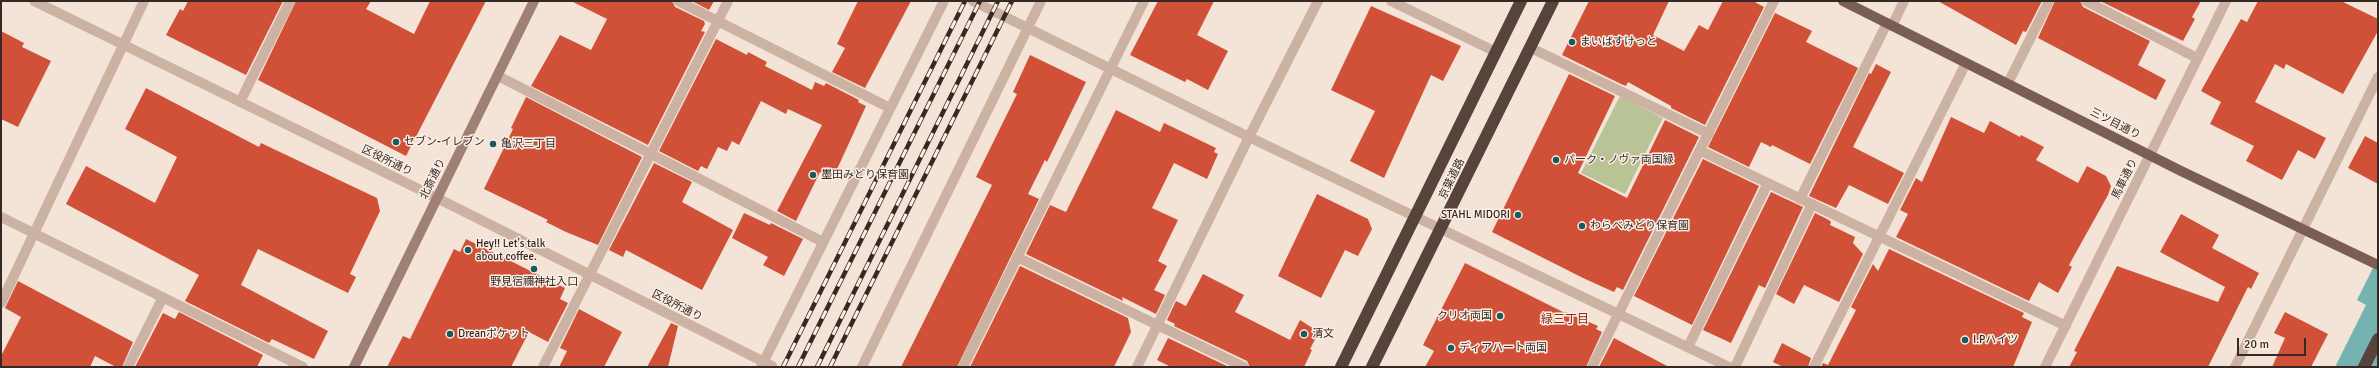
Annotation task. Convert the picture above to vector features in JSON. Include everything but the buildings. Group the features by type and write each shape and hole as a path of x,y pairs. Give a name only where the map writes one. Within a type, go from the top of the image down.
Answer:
{"highway":[{"name":"京葉道路","path":"1341,367 1521,1"},
{"name":"京葉道路","path":"1372,367 1553,1"},
{"path":"2364,367 2378,339"}],"main road":[{"name":"三ツ目通り","path":"1843,1 2150,156 2302,230 2378,265"}],"street":[{"name":"区役所通り","path":"34,1 437,198 765,365"},
{"path":"1,303 35,234 144,1"},
{"path":"240,102 290,1"},
{"name":"北斎通り","path":"354,367 534,1"},
{"path":"678,1 890,108"},
{"path":"543,367 728,1"},
{"path":"765,365 824,242 944,1"},
{"path":"973,1 1249,137 1442,228 1729,367"},
{"path":"862,367 1041,1"},
{"path":"963,367 1144,1"},
{"path":"1137,367 1249,137 1318,1"},
{"path":"1391,1 1496,52"},
{"path":"1592,367 1701,151 1774,1"},
{"path":"1800,199 1889,24 1904,1"},
{"path":"2008,83 2049,1"},
{"path":"2086,1 2197,58"},
{"name":"馬車通り","path":"2045,367 2226,1"},
{"path":"1531,48 1709,134"},
{"path":"1814,367 1966,63"},
{"path":"498,76 824,242"},
{"path":"2235,367 2378,77"},
{"path":"1701,151 2066,326"},
{"path":"1688,348 1768,183"},
{"path":"1734,367 1812,204"},
{"path":"1,218 303,367"},
{"path":"1017,257 1244,367"},
{"path":"128,367 163,297"}],"green space":[{"path":"1620,96 1663,118 1625,194 1581,173"}],"water":[{"path":"2378,258 2378,367 2335,367 2366,305 2357,300"}],"railway":[{"path":"783,367 965,1"},
{"path":"798,367 980,1"},
{"path":"817,367 998,1"},
{"path":"830,367 1012,1"}],"place":[{"name":"まいばすけっと","path":"1572,42"},
{"name":"セブン-イレブン","path":"396,142"},
{"name":"亀沢三丁目","path":"493,144"},
{"name":"パーク・ノヴァ両国緑","path":"1556,160"},
{"name":"墨田みどり保育園","path":"813,175"},
{"name":"STAHL MIDORI","path":"1518,215"},
{"name":"わらべみどり保育園","path":"1582,226"},
{"name":"Hey!! Let's talk about coffee.","path":"468,250"},
{"name":"野見宿禰神社入口","path":"534,269"},
{"name":"クリオ両国","path":"1500,316"},
{"name":"Dreanポケット","path":"450,334"},
{"name":"清文","path":"1304,334"},
{"name":"I.Pハイツ","path":"1965,340"},
{"name":"ディアハート両国","path":"1451,348"}],"district":[{"name":"緑三丁目","path":"1565,320"}]}
